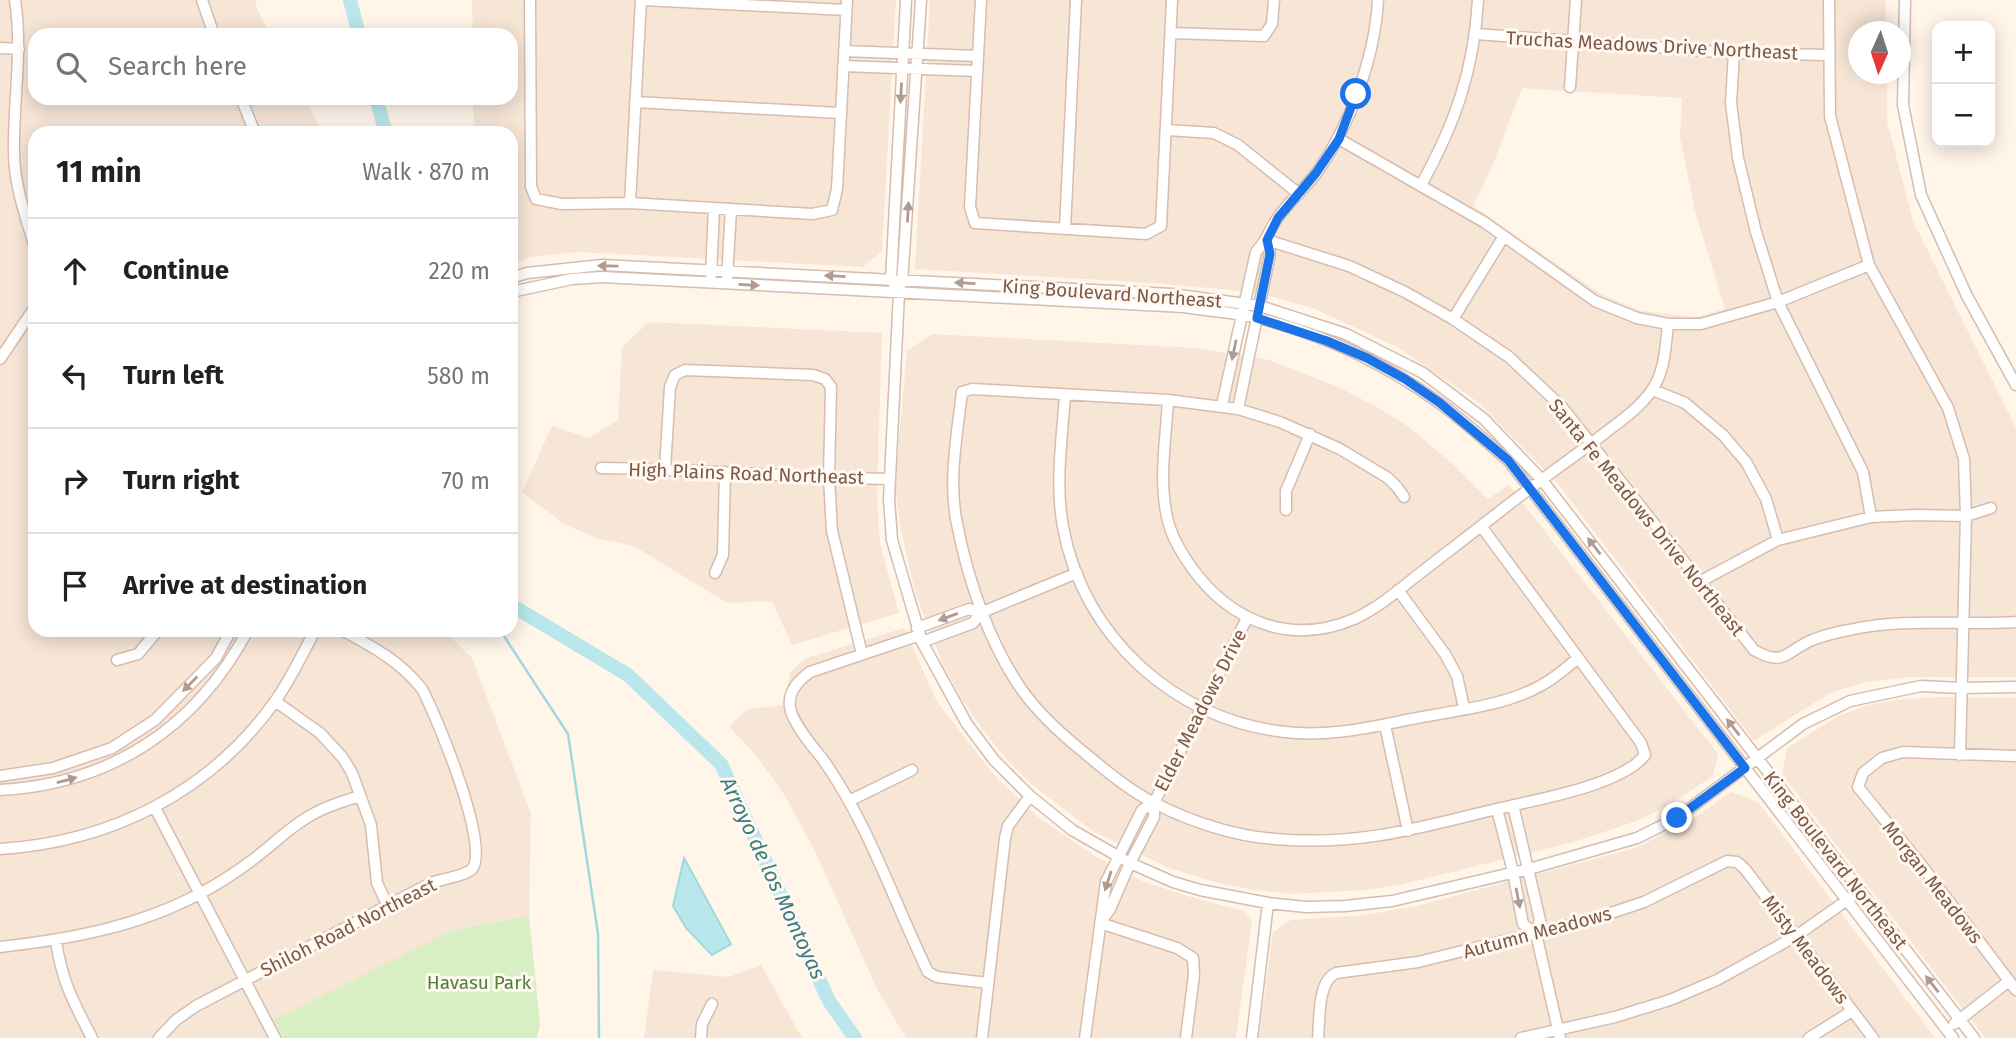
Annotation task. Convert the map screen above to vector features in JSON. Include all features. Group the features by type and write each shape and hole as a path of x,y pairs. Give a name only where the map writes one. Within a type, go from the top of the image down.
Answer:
{"street":[{"path":"15,0 19,49 14,153 16,181 28,223"},
{"path":"202,0 212,28"},
{"path":"530,0 531,187 536,199 562,204 630,203 813,214 832,210 837,189 847,5 642,0 630,203"},
{"path":"899,293 891,279 906,0"},
{"path":"921,0 904,280 899,293 889,499 892,540 920,635 967,723 994,760 1030,796 1072,830 1130,863 1200,890 1306,907 1392,901 1529,869 1637,838 1677,818 1803,724 1850,701 1921,687 2016,687"},
{"path":"981,0 970,207 975,223 1146,234 1161,226 1172,0"},
{"path":"1065,229 1076,0"},
{"path":"1171,33 1264,36 1272,24 1274,0"},
{"path":"1222,405 1256,252 1267,240 1278,218 1339,139 1370,52 1378,0"},
{"path":"1422,185 1440,152 1459,105 1476,34 1478,0"},
{"path":"1570,88 1576,0"},
{"path":"1829,0 1830,116 1869,265 1948,408 1964,459 1966,516 1960,755 2016,756"},
{"path":"1905,0 1903,105 1921,195 1967,296 2016,385"},
{"name":"Truchas Meadows Drive Northeast","path":"1476,34 1734,52 1828,55"},
{"path":"0,48 19,49"},
{"path":"844,51 978,55"},
{"path":"1734,52 1731,103 1738,158 1756,232 1778,302 1863,472 1871,517"},
{"path":"843,66 976,71"},
{"path":"635,102 840,113"},
{"path":"245,105 252,126"},
{"path":"1167,130 1214,133 1238,145 1299,194"},
{"path":"1339,139 1422,185 1504,236 1595,301 1637,318 1668,324 1701,324 1778,302 1869,265"},
{"path":"0,154 14,153"},
{"path":"710,283 714,208"},
{"path":"726,284 731,209"},
{"path":"1453,319 1504,236"},
{"path":"1238,409 1270,254 1267,240"},
{"name":"Santa Fe Meadows Drive Northeast","path":"1267,240 1349,266 1405,292 1453,319 1509,357 1562,407 1754,650 1768,658 1784,657 1811,641 1848,630 1889,623 1962,621"},
{"name":"King Boulevard Northeast","path":"518,276 602,265 1172,294 1244,303 1258,312 1367,358 1440,403 1508,460 1949,1033"},
{"name":"King Boulevard Northeast","path":"518,291 572,279 592,278 1184,307 1241,316 1258,312 1346,334 1423,373 1484,419 1542,480 1973,1038"},
{"path":"0,359 28,317"},
{"path":"1168,400 1164,500 1169,524 1184,556 1202,581 1223,603 1247,618 1290,630 1322,629 1362,615 1398,590 1629,414 1653,390 1662,365 1668,324"},
{"path":"665,469 670,387 674,375 685,370 813,375 825,379 831,387 829,478 832,531 862,654"},
{"path":"1404,497 1388,478 1340,449 1310,434 1222,405 972,389 962,392 953,480 956,522 980,613 1021,689 1050,723 1114,778 1154,803 1224,830 1272,839 1362,839 1408,831 1568,792 1637,765 1645,755 1641,743 1481,526"},
{"path":"1653,390 1685,403 1723,435 1745,462 1766,499 1778,540"},
{"path":"1065,395 1058,489 1063,528 1087,598 1120,649 1170,691 1200,708 1223,718 1284,732 1315,734 1354,731 1513,698 1557,676 1578,658"},
{"path":"1286,510 1286,491 1310,434"},
{"name":"High Plains Road Northeast","path":"601,468 890,479"},
{"path":"715,573 723,555 725,472"},
{"path":"1701,581 1778,540 1871,517 1916,514 1966,516 1991,508"},
{"path":"988,983 937,977 928,972 860,820 794,719 790,707 791,692 798,680 810,672 920,635 969,609 980,613 1077,573"},
{"path":"1398,590 1445,654 1457,676 1465,708"},
{"name":"Elder Meadows Drive","path":"1154,803 1247,618"},
{"path":"1962,621 2016,622"},
{"path":"117,660 138,654 152,637"},
{"path":"0,776 53,768 112,748 155,719 216,658 227,637"},
{"path":"0,790 70,780 112,764 154,740 191,709 225,670 244,637"},
{"path":"0,849 56,842 126,822 155,808 210,771 244,738 275,701 311,637"},
{"name":"Shiloh Road Northeast","path":"159,1038 176,1020 196,1006 431,883 463,874 473,868 476,859 471,811 422,689 398,662 355,637"},
{"path":"275,701 332,743 352,773 371,825 377,883 388,906"},
{"path":"1385,724 1408,831"},
{"name":"Morgan Meadows","path":"1960,755 1903,752 1882,758 1863,773 1858,787 1923,867 2013,986"},
{"path":"849,801 912,770"},
{"path":"0,947 56,941 117,927 155,914 201,893 250,862 316,812 360,796"},
{"path":"982,1038 1008,825 1030,796"},
{"path":"1085,1038 1106,881 1142,810 1154,803"},
{"path":"1100,923 1110,909 1154,817 1154,803"},
{"path":"1513,806 1540,920 1536,933 1559,1034"},
{"path":"155,808 275,1038"},
{"path":"1497,809 1523,923 1536,933"},
{"name":"Autumn Meadows","path":"1318,1038 1323,989 1329,976 1336,973 1418,962 1536,933 1644,902 1727,862 1737,862"},
{"name":"Misty Meadows","path":"1737,862 1797,936 1873,1038"},
{"path":"1521,1038 1559,1034 1670,1000 1717,980 1797,936 1860,892"},
{"path":"1252,1038 1269,903"},
{"path":"1100,923 1177,948 1193,958 1194,975 1186,1038"},
{"path":"56,941 60,969 67,989 92,1038"},
{"path":"1949,1033 1959,1020 2013,986"},
{"path":"701,1038 702,1024 712,1004"},
{"path":"1809,1038 1852,1011"}],"shaded area":[{"path":"0,0 255,0 267,28 28,28 28,105 309,105 319,126 28,126 28,637 450,637 472,658 531,814 529,916 453,930 284,1038 0,1038"},
{"path":"472,0 896,0 882,251 863,267 579,252 530,257 518,262 518,126 474,126 473,105 518,105 518,28 473,28"},
{"path":"930,0 1885,0 1886,21 1848,21 1848,84 1887,84 1887,121 1913,221 2016,428 2016,677 1908,677 1866,682 1830,693 1754,741 1558,484 1478,402 1397,347 1315,309 1271,296 1153,283 915,269","holes":["1522,88 1682,98 1680,138 1695,211 1725,309 1696,317 1641,311 1599,293 1473,206 1492,167"]},
{"path":"649,322 882,333 877,495 880,544 899,613 792,645 772,601 727,603 634,546 598,539 564,524 522,492 552,426 589,438 618,420 622,347"},
{"path":"932,334 1196,348 1269,360 1336,386 1379,408 1409,427 1454,465 1488,499 1509,485 1718,754 1713,776 1669,805 1639,820 1604,832 1570,843 1403,884 1367,890 1292,894 1214,882 1167,867 1094,832 1031,784 982,729 943,665 916,595 900,526 895,483 907,351"},
{"path":"904,628 937,702 996,777 1038,817 1095,856 1142,881 1244,911 1252,920 1236,1038 906,1038 878,991 814,849 785,796 759,759 729,726 748,709 784,705 790,673 804,659"},
{"path":"1937,697 2016,698 2016,1038 1985,1038 1782,774 1787,748 1838,716 1869,705"},
{"path":"1731,792 1758,802 1935,1038 1259,1038 1273,932 1291,920 1366,915 1420,905 1636,848 1696,817"},
{"path":"761,965 802,1038 644,1038 653,970 729,977"}],"green space":[{"name":"Havasu Park","path":"529,916 540,1024 537,1038 284,1038 274,1020 453,930"}],"water":[{"path":"684,858 731,944 712,955 686,928 673,906"}],"waterway":[{"name":"Arroyo de los Montoyas","path":"350,0 357,28"},
{"name":"Arroyo de los Montoyas","path":"378,105 384,126"},
{"name":"Arroyo de los Montoyas","path":"518,609 628,675 721,764 829,1001 855,1038"},
{"path":"505,637 568,734 598,934 599,1038"}],"route":[{"path":"1356,94 1339,139 1316,173 1278,218 1267,240 1270,254 1257,318 1327,341 1367,358 1405,379 1440,403 1508,460 1745,768 1677,818"}]}
